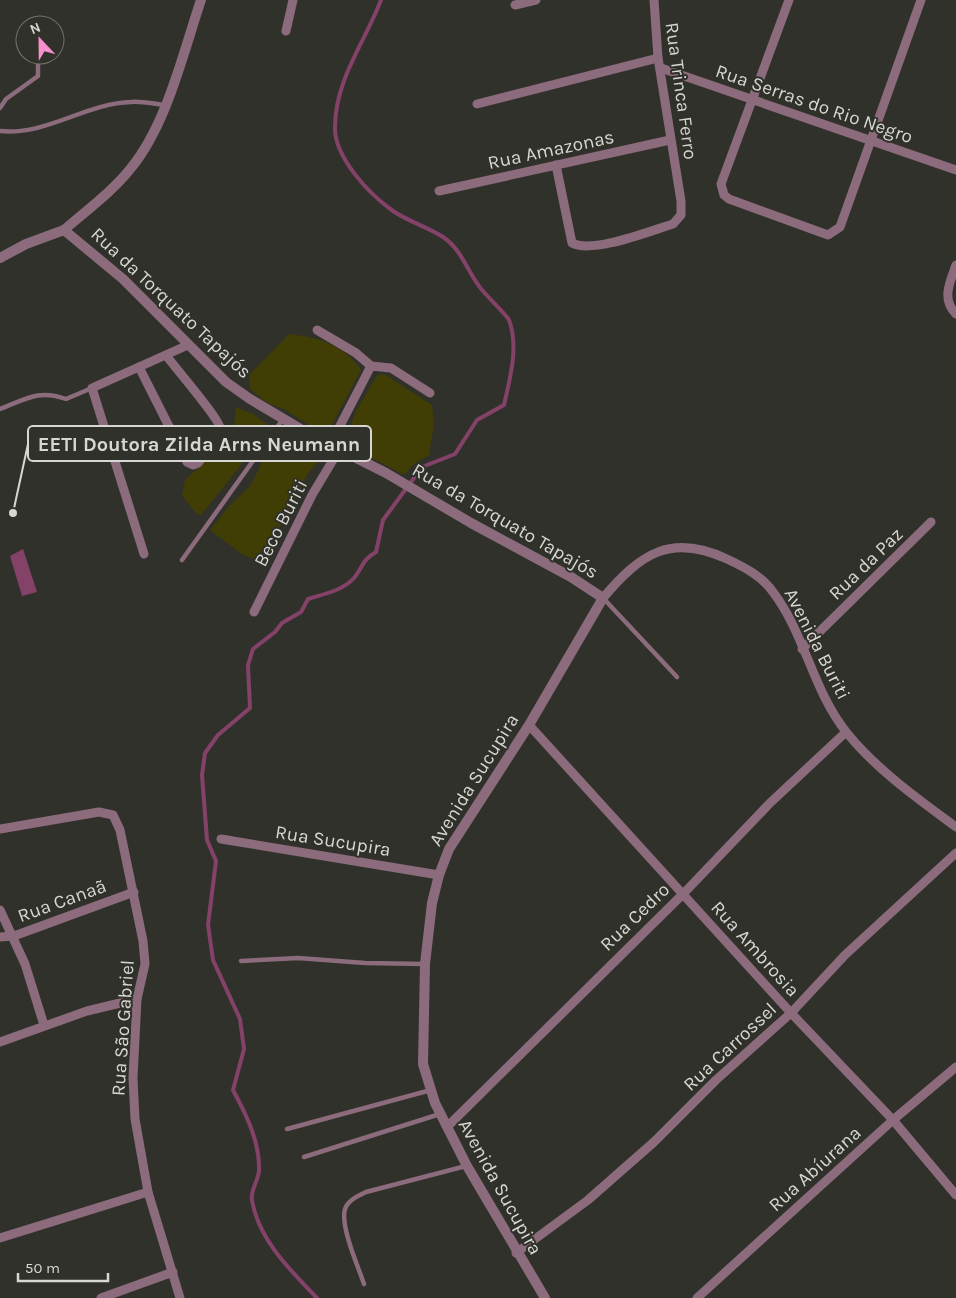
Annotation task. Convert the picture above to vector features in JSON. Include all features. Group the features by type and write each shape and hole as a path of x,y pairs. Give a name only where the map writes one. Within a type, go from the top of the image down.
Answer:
{"street":[{"path":"64,230 118,184 133,166 152,134 165,104 201,0"},
{"path":"286,31 292,0"},
{"path":"515,6 536,0"},
{"name":"Rua Trinca Ferro","path":"556,166 572,242 580,247 601,244 673,224 681,214 681,201 658,58 654,0"},
{"path":"789,0 774,38 754,100 721,184 724,195 729,199 828,234 840,227 921,0"},
{"path":"477,104 658,58"},
{"name":"Rua Serras do Rio Negro","path":"660,68 956,170"},
{"name":"Rua Amazonas","path":"439,191 670,140"},
{"name":"Rua da Torquato Tapajós","path":"0,258 26,244 64,230 124,279 226,382 250,399 571,577 603,598"},
{"path":"956,265 947,291 950,308 956,314"},
{"path":"317,330 356,353 372,366 391,368 430,393"},
{"path":"144,554 92,388 188,345"},
{"path":"139,367 187,462 189,465 198,463 218,437 221,429 217,418 196,395 166,355"},
{"path":"330,445 372,366"},
{"name":"Beco Buriti","path":"254,612 312,495 339,450"},
{"name":"Rua da Paz","path":"802,649 931,522"},
{"name":"Avenida Buriti","path":"603,598 628,570 645,558 684,546 708,550 751,571 773,591 824,695 846,732 916,798 956,827"},
{"name":"Avenida Sucupira","path":"545,1298 516,1253 467,1166 440,1114 431,1090 423,1064 425,964 432,903 439,875 453,843 529,725 603,598"},
{"name":"Rua Ambrosia","path":"529,725 684,893 791,1013 894,1120 956,1195"},
{"name":"Rua Cedro","path":"447,1127 684,893 770,803 846,732"},
{"name":"Rua São Gabriel","path":"0,830 109,812 116,820 140,916 145,964 137,999 133,1078 135,1119 148,1192 180,1298"},
{"name":"Rua Sucupira","path":"221,839 439,875"},
{"name":"Rua Carrossel","path":"516,1253 588,1200 646,1149 716,1080 791,1013 845,955 956,853"},
{"name":"Rua Canaã","path":"0,937 14,936 134,892"},
{"path":"0,910 14,936 44,1025"},
{"path":"0,1042 44,1025 137,999"},
{"name":"Rua Abíurana","path":"697,1298 894,1120 956,1067"},
{"path":"0,1238 148,1192"},
{"path":"101,1298 173,1272"}],"lane":[{"path":"0,108 6,99 38,76 38,65"},
{"path":"0,131 14,131 46,126 90,110 130,102 165,104"},
{"path":"0,409 40,394 51,394 66,399 92,388"},
{"path":"182,560 284,418"},
{"path":"603,598 677,677"},
{"path":"241,961 298,958 425,964"},
{"path":"287,1129 431,1090"},
{"path":"304,1157 440,1114"},
{"path":"364,1284 343,1220 346,1207 354,1197 366,1192 467,1166"}],"shaded area":[{"path":"289,334 310,337 339,348 355,361 361,370 326,436 284,409 269,404 250,389 249,375"},
{"path":"378,374 386,375 432,405 434,424 429,455 414,464 404,475 342,442 349,431 356,411"},
{"path":"236,407 253,414 268,425 238,469 201,515 197,514 182,496 185,480 225,444 234,426"},
{"path":"284,429 298,440 325,453 307,475 261,562 243,555 210,530 231,504 250,486 266,455"},
{"path":"23,549 37,592 22,596 10,556"}],"waterway":[{"path":"317,1298 277,1254 268,1241 255,1214 252,1200 252,1192 258,1178 259,1160 255,1139 233,1090 244,1049 240,1019 213,960 208,925 216,861 207,840 202,775 205,753 218,735 250,708 248,665 253,649 275,632 282,623 301,612 308,599 338,589 354,578 365,561 376,552 383,520 422,467 455,454 477,420 504,405 511,374 513,351 512,330 509,320 482,290 455,247 443,237 399,215 384,204 355,174 340,150 336,139 335,127 340,93 345,77 381,0"}],"place":[{"name":"EETI Doutora Zilda Arns Neumann","path":"13,513"}]}
